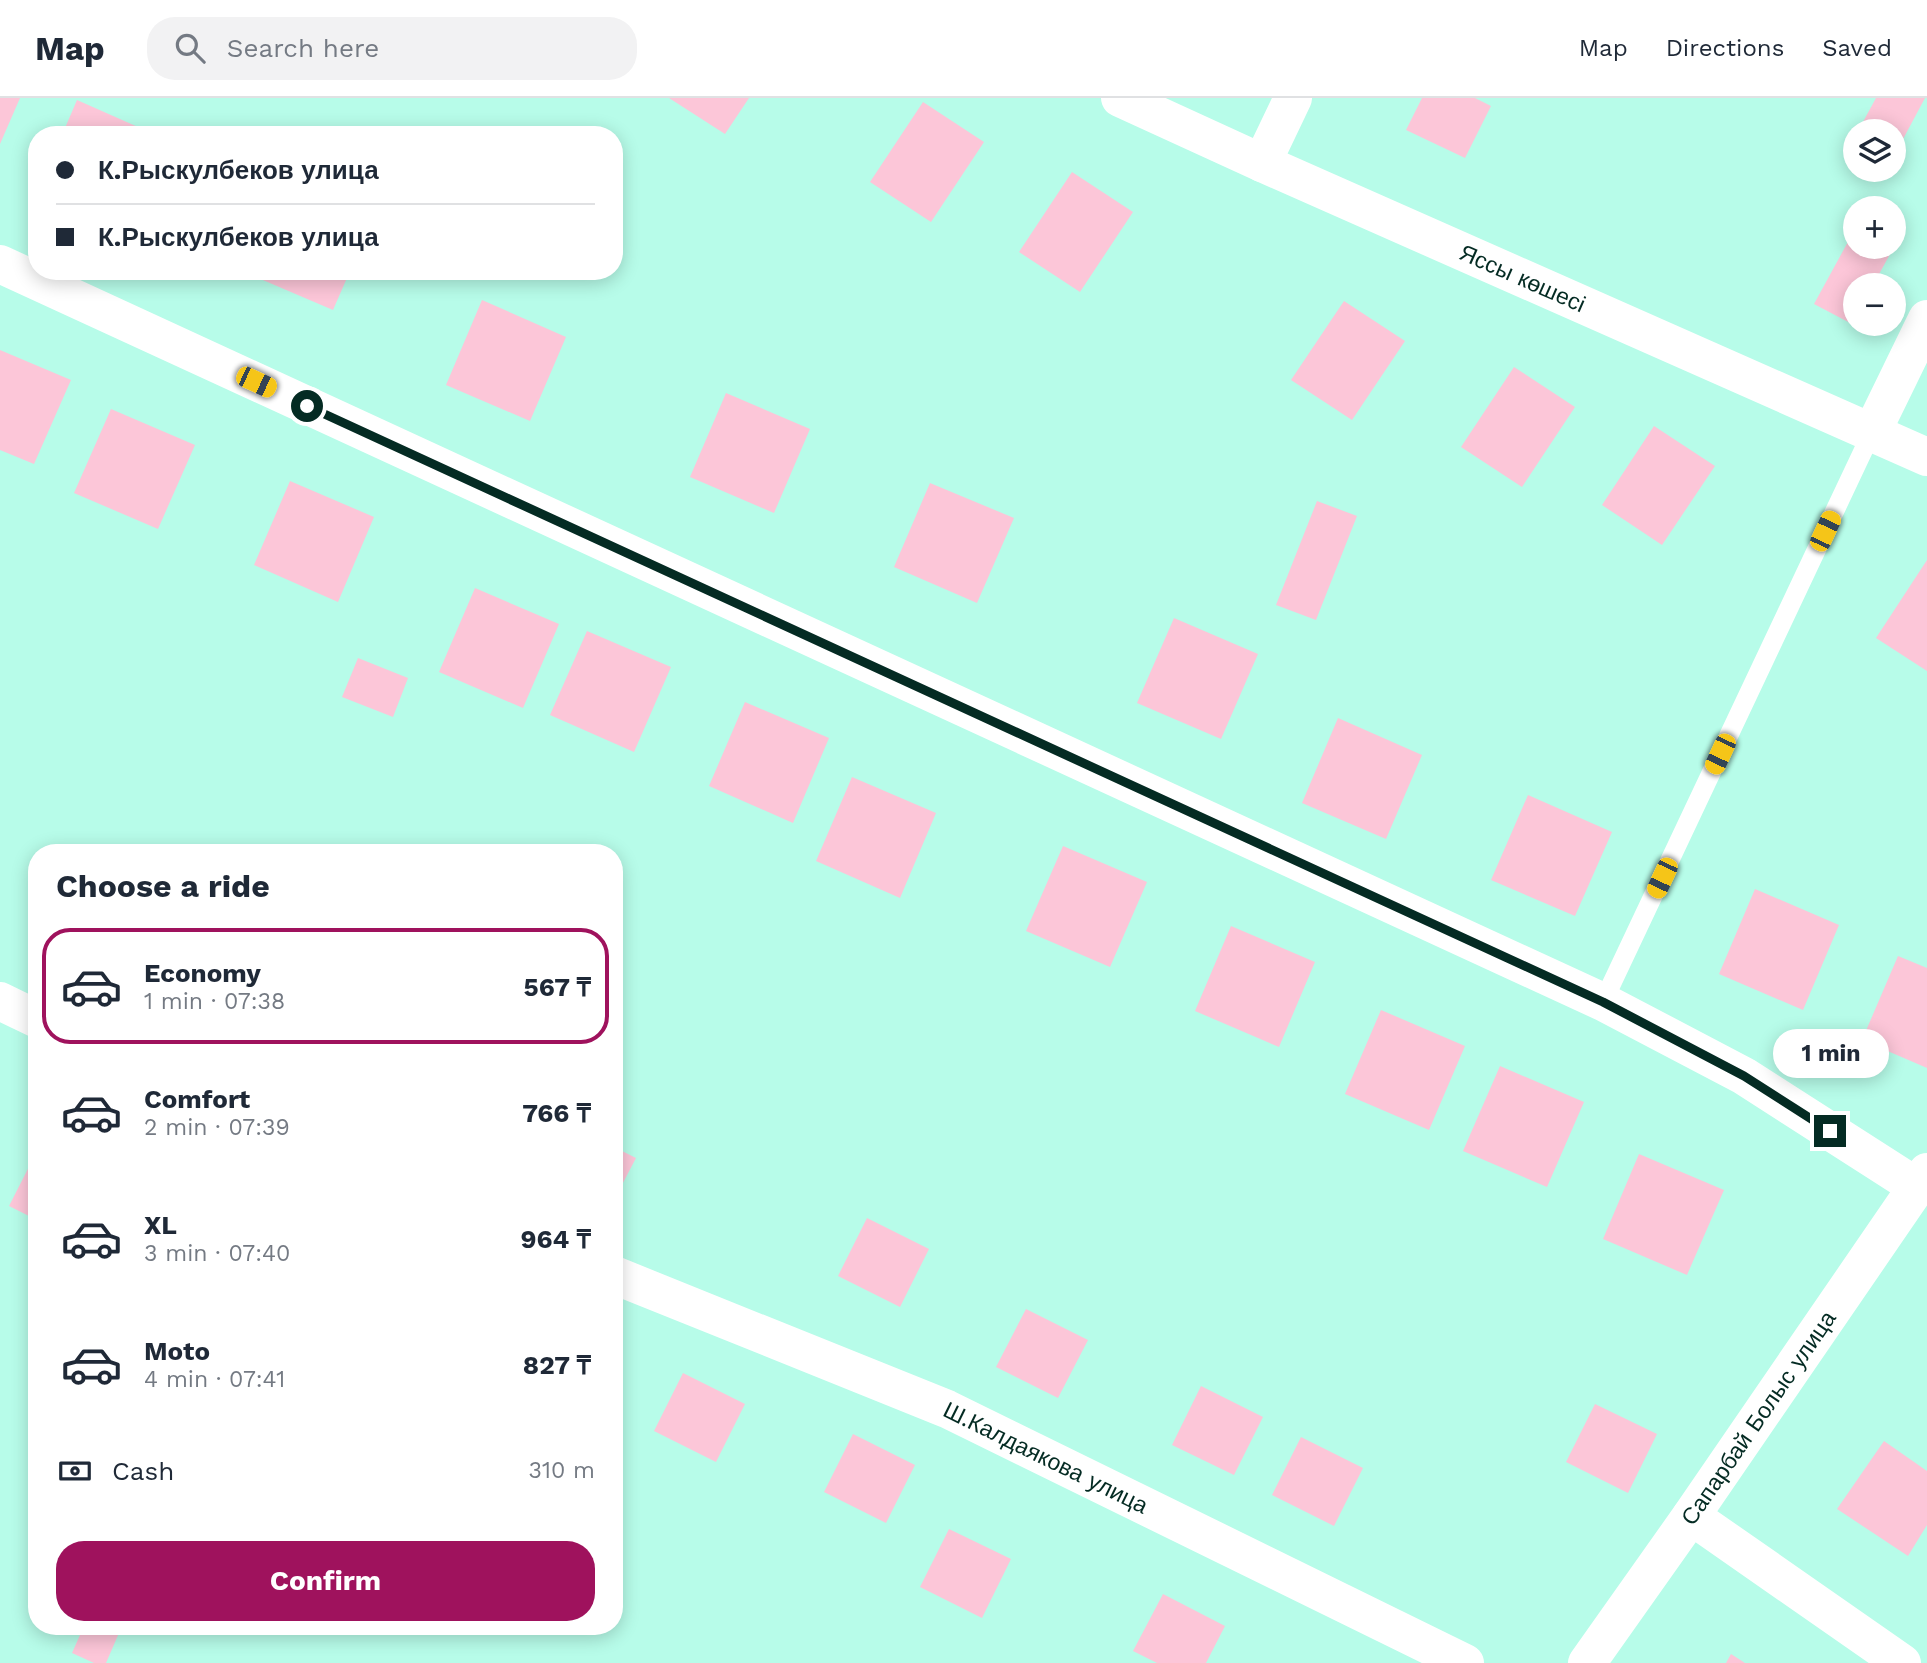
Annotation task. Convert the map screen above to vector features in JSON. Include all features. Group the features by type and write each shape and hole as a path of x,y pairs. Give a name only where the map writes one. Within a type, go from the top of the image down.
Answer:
{"street":[{"name":"Яссы көшесі","path":"1120,98 1927,457"},
{"path":"1262,163 1293,98"},
{"path":"0,264 28,277"},
{"path":"35,280 1603,1002 1744,1076 1922,1179"},
{"path":"1872,432 1927,319"},
{"path":"0,1001 28,1015"},
{"name":"Сапарбай Болыс улица","path":"1587,1663 1922,1179"},
{"name":"Ш.Калдаякова улица","path":"623,1279 947,1409 1465,1663"},
{"path":"1691,1516 1902,1663"}],"lane":[{"path":"1603,1002 1872,432"}],"building":[{"path":"0,98 20,98 0,144"},
{"path":"669,98 749,98 725,134"},
{"path":"1422,98 1475,98 1491,106 1465,158 1406,130"},
{"path":"1876,98 1925,98 1906,134 1906,119 1865,119"},
{"path":"77,100 136,126 66,126"},
{"path":"923,102 984,142 931,222 870,182"},
{"path":"1072,172 1133,212 1080,292 1019,252"},
{"path":"1843,251 1843,259 1887,259 1880,273 1843,273 1843,319 1814,304"},
{"path":"263,280 346,280 333,310"},
{"path":"482,300 566,337 530,421 446,385"},
{"path":"1344,301 1405,341 1352,420 1291,380"},
{"path":"0,350 71,380 34,464 0,450"},
{"path":"1514,367 1575,407 1522,487 1461,447"},
{"path":"726,393 810,429 774,513 690,477"},
{"path":"111,409 195,445 158,529 74,493"},
{"path":"1654,426 1715,466 1662,545 1602,505"},
{"path":"290,481 374,517 338,602 254,565"},
{"path":"930,483 1014,518 977,603 894,567"},
{"path":"1317,501 1357,516 1316,620 1276,605"},
{"path":"1927,560 1927,671 1876,638"},
{"path":"475,588 559,624 523,708 439,672"},
{"path":"1174,618 1258,654 1221,739 1137,703"},
{"path":"587,631 671,667 634,752 550,715"},
{"path":"358,658 408,678 393,717 342,697"},
{"path":"745,702 829,738 793,823 709,786"},
{"path":"1338,718 1422,755 1386,839 1302,803"},
{"path":"852,777 936,813 900,898 816,861"},
{"path":"1528,795 1612,832 1575,916 1491,880"},
{"path":"1063,846 1147,882 1110,967 1026,931"},
{"path":"1755,889 1839,925 1803,1010 1719,974"},
{"path":"1231,926 1315,962 1279,1047 1195,1011"},
{"path":"1898,956 1927,968 1927,1068 1862,1040"},
{"path":"1381,1010 1465,1046 1429,1130 1345,1094"},
{"path":"1500,1066 1584,1102 1547,1187 1463,1151"},
{"path":"623,1152 636,1158 623,1183"},
{"path":"1639,1154 1724,1190 1687,1275 1603,1239"},
{"path":"28,1169 28,1216 9,1206"},
{"path":"867,1218 929,1249 900,1307 838,1276"},
{"path":"1026,1309 1088,1340 1058,1398 996,1367"},
{"path":"683,1373 745,1404 716,1462 654,1431"},
{"path":"1201,1386 1263,1417 1234,1475 1172,1445"},
{"path":"1595,1404 1657,1434 1628,1493 1566,1462"},
{"path":"853,1434 915,1465 886,1523 824,1492"},
{"path":"1301,1437 1363,1468 1334,1526 1272,1495"},
{"path":"1884,1441 1927,1471 1927,1525 1908,1556 1837,1509"},
{"path":"949,1529 1011,1559 982,1618 920,1587"},
{"path":"1163,1594 1225,1626 1206,1663 1157,1663 1133,1651"},
{"path":"80,1635 118,1635 106,1663 94,1663 72,1653"},
{"path":"1731,1654 1745,1663 1726,1663"}],"route":[{"path":"307,406 1603,1002 1744,1076 1830,1131"}]}
